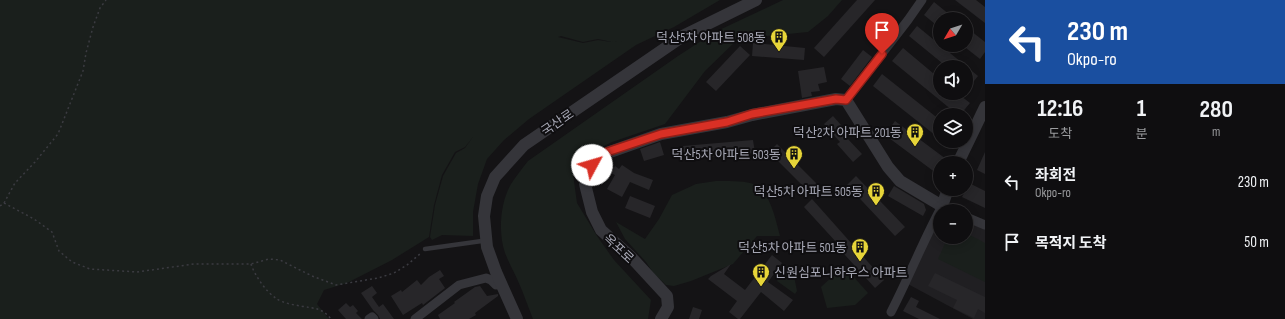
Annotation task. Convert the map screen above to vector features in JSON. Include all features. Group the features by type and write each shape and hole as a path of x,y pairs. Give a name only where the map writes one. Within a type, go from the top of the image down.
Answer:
{"street":[{"name":"국산로","path":"512,319 496,286 487,273 478,217 481,193 490,172 521,140 682,28 742,0"},
{"name":"국산로","path":"517,319 496,272 487,247 484,216 487,196 495,177 524,145 658,54 689,33 756,0"},
{"path":"922,0 846,100 888,167 900,181 939,204"},
{"name":"옥포로","path":"662,319 668,307 667,296 641,267 601,230 592,212 585,184 592,165 607,152 661,134 727,122 752,114 836,99 846,100"},
{"path":"961,156 985,107"},
{"path":"973,220 985,225"},
{"path":"891,312 933,222"},
{"path":"416,319 459,285 487,273"},
{"path":"369,319 372,317 374,319"}],"lane":[{"path":"425,249 482,241"}],"path":[{"path":"0,206 4,203 15,184 58,134 83,71 93,27 100,8 106,0"},
{"path":"4,203 52,232 59,251 72,262 90,269 137,272 194,264 251,264 269,259 280,260 312,276 336,285 378,278 394,273 407,265 425,249"},
{"path":"251,264 255,274 264,287 277,299 300,306 312,307 325,311 331,319"}],"shaded area":[{"path":"0,0 720,0 674,27 636,45 529,119 504,140 487,159 478,184 473,212 473,236 442,235 432,240 430,237 435,205 443,176 456,153 465,148 473,137 465,147 455,152 442,175 434,205 429,237 392,260 347,283 324,290 317,304 329,319 0,319","holes":["561,36 583,42 598,39 612,42 598,40 583,43 558,37"]},
{"path":"783,0 842,0 828,16 808,32 738,39 705,71 665,124 612,142 584,156 573,174 577,203 597,236 614,260 651,300 648,319 533,319 505,253 501,236 501,218 504,200 511,184 528,161 678,56 715,32"},
{"path":"716,181 737,181 749,183 762,190 775,216 780,236 757,236 733,264 691,281 674,286 666,285 654,274 646,262 625,239 616,222 645,239 659,219 672,195 696,184"},
{"path":"973,220 985,225 985,319 973,319 906,283 933,226 933,244 973,244"},
{"path":"973,237 985,243 985,282 938,259 945,244 973,244"},
{"path":"844,266 868,293 855,305 827,308 821,287"},
{"path":"787,267 793,271 797,291 795,294 777,281"}],"building":[{"path":"857,0 875,0 824,57 814,48"},
{"path":"955,0 976,0 985,7 985,23 973,14 973,12 971,12"},
{"path":"934,2 946,12 933,12 933,22 924,15"},
{"path":"917,26 933,39 933,52 949,52 958,60 938,60 909,36"},
{"path":"973,33 985,42 985,52 980,59 971,52 973,52"},
{"name":"덕산5차 아파트 508동","path":"753,43 805,48 804,60 752,56"},
{"path":"740,46 750,55 716,91 706,82"},
{"path":"903,48 933,73 933,95 892,61"},
{"path":"863,50 872,57 850,86 841,79"},
{"path":"824,67 827,82 818,84 820,91 811,92 812,96 802,98 798,71"},
{"path":"973,72 978,76 973,82"},
{"path":"882,74 933,114 933,133 873,86"},
{"path":"940,100 966,100 970,103 966,108 949,108"},
{"path":"833,116 849,134 846,137 862,154 853,162 837,144 840,142 824,124"},
{"name":"덕산2차 아파트 201동","path":"895,121 942,156 933,156 933,171 885,135"},
{"path":"753,140 755,153 684,159 683,146"},
{"path":"660,142 664,155 644,161 640,149"},
{"name":"덕산5차 아파트 503동","path":"777,144 819,186 811,194 769,152"},
{"path":"985,152 985,174 977,170"},
{"path":"622,165 634,173 653,180 649,190 630,182 622,197 607,189 615,175 611,173 615,166 619,169"},
{"name":"덕산5차 아파트 505동","path":"856,176 905,227 895,236 847,185"},
{"path":"973,185 985,191 985,208 962,197 973,196"},
{"path":"894,186 924,204 926,210 923,216 888,196"},
{"path":"630,196 655,206 650,218 625,208"},
{"path":"812,199 884,280 875,288 804,207"},
{"name":"신원심포니하우스 아파트","path":"772,255 782,263 768,282 793,300 784,311 761,292 740,319 738,319 729,312 737,301 708,279 731,264 724,274 745,290"},
{"path":"440,270 444,276 439,279 445,288 423,305 422,303 403,315 391,296 401,290 402,292 417,280 421,285 429,277"},
{"path":"935,273 985,297 985,313 978,309 974,318 953,308 957,300 928,286"},
{"path":"372,286 377,293 372,297 379,307 383,304 394,319 380,319 361,293"},
{"path":"480,286 487,296 498,294 498,296 475,313 476,315 469,319 440,319 438,315 475,287"},
{"path":"911,297 919,301 916,307 940,319 919,319 903,311"},
{"path":"346,303 350,307 353,305 358,311 356,313 362,319 346,319 338,310"},
{"path":"693,307 702,310 699,319 689,319"}],"place":[{"name":"덕산5차 아파트 508동","path":"779,52"},
{"name":"덕산2차 아파트 201동","path":"915,147"},
{"name":"덕산5차 아파트 503동","path":"794,169"},
{"name":"덕산5차 아파트 505동","path":"876,206"},
{"name":"덕산5차 아파트 501동","path":"860,262"},
{"name":"신원심포니하우스 아파트","path":"761,287"}],"route":[{"path":"592,165 607,152 661,134 727,122 752,114 836,99 846,100 882,54"}]}
